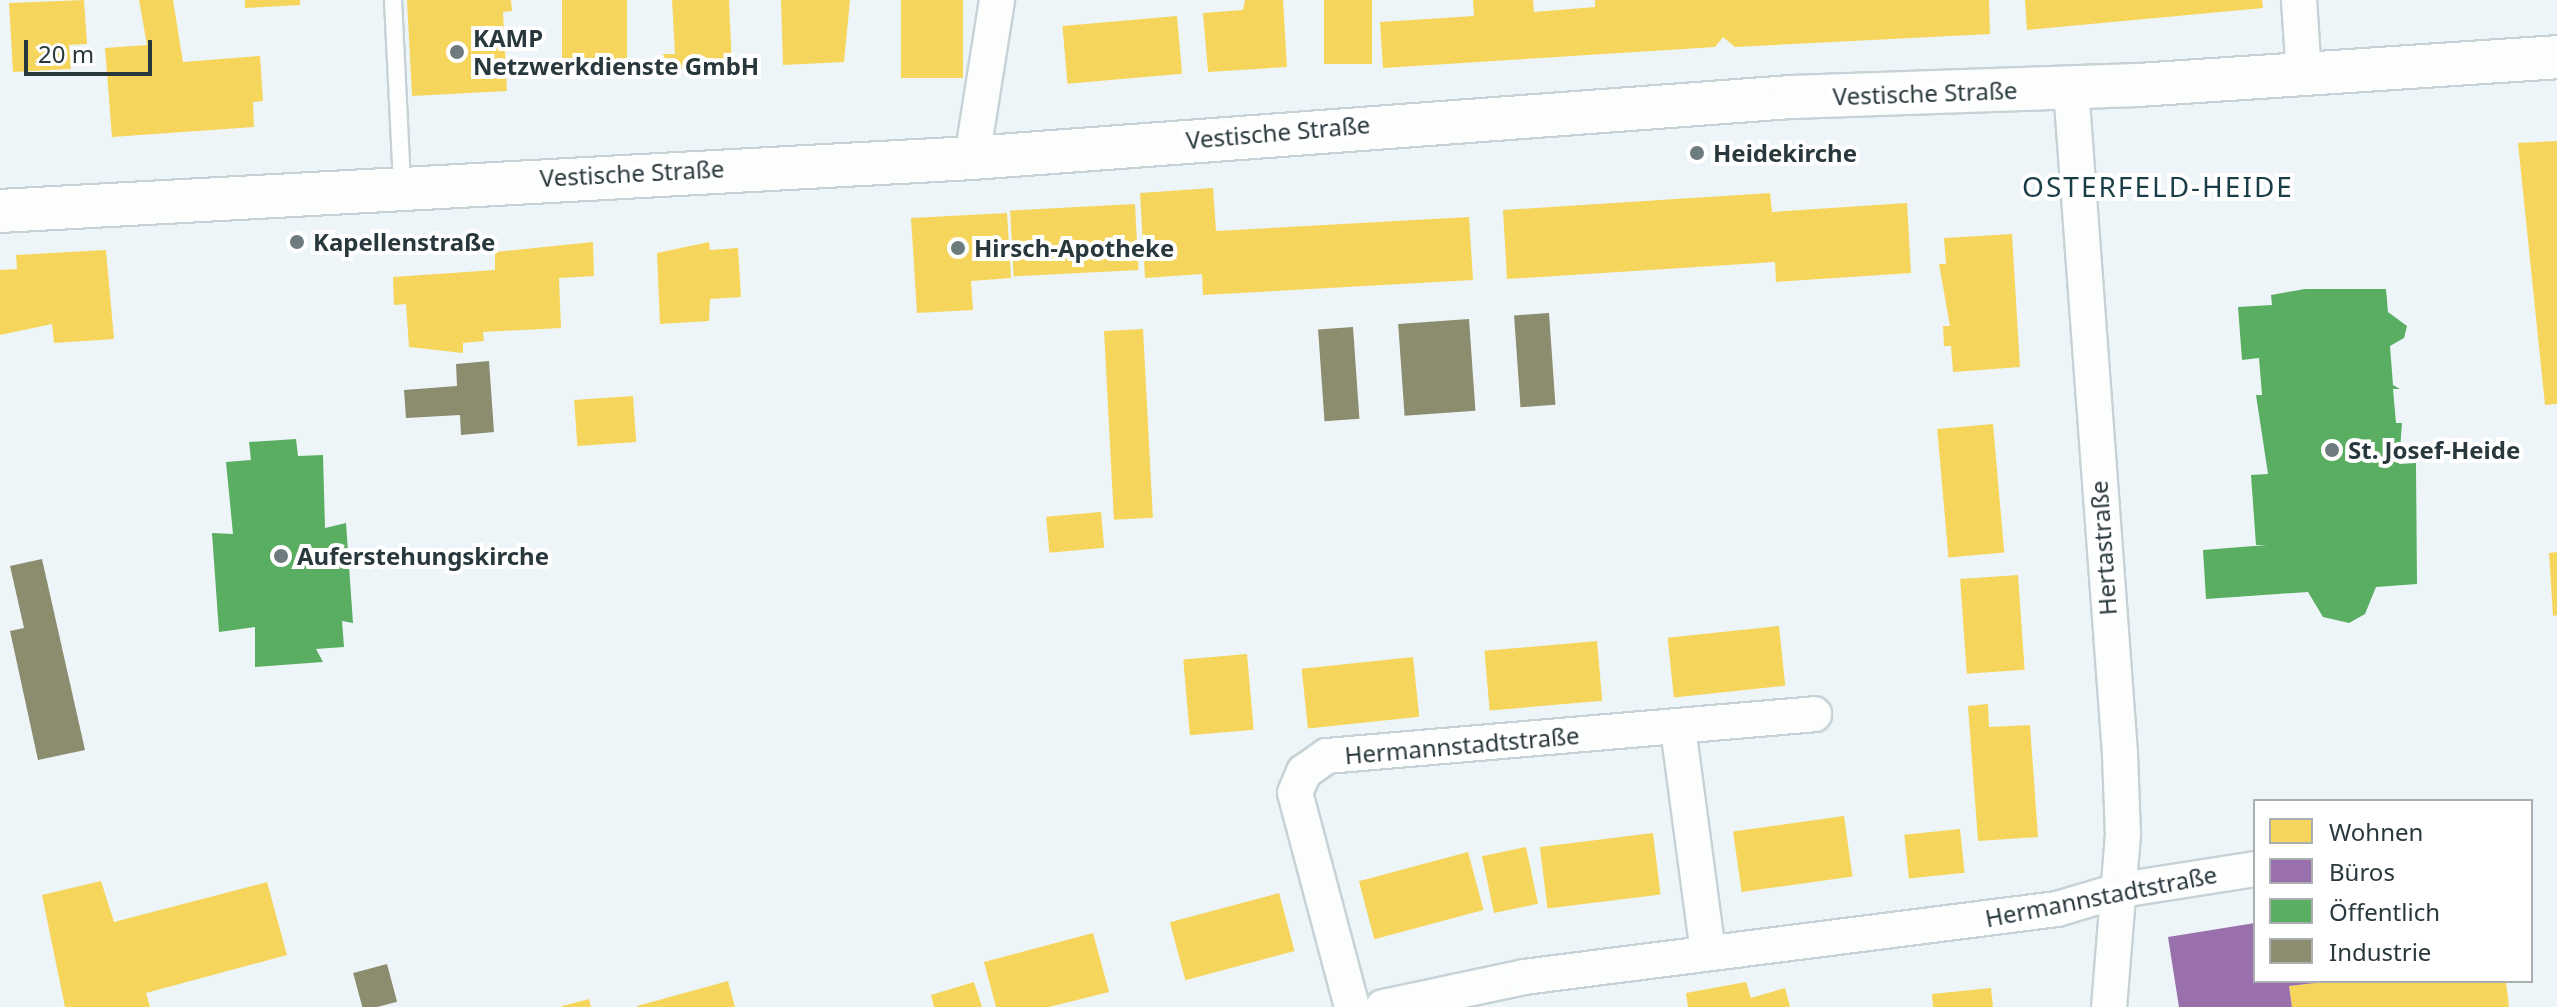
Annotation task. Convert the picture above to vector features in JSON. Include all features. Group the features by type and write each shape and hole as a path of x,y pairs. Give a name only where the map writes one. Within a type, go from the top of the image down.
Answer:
{"street":[{"path":"972,158 997,0"},
{"path":"2299,0 2304,75"},
{"name":"Vestische Straße","path":"0,211 402,185 972,158 1368,124 2304,75 2557,57"},
{"name":"Hertastraße","path":"2071,88 2120,754 2121,890 2109,1007"},
{"name":"Hermannstadtstraße","path":"1352,1007 1295,793 1304,772 1327,756 1814,714"},
{"path":"1678,728 1708,953"},
{"name":"Hermannstadtstraße","path":"1383,1007 1524,977 2057,909 2121,890 2253,869"}],"lane":[{"path":"393,0 402,185"}],"building: Wohnen":[{"path":"84,0 87,44 69,45 71,69 13,72 9,3"},
{"path":"139,0 173,0 183,62 260,56 263,101 253,102 254,127 112,137 105,48 147,45"},
{"path":"245,0 300,0 300,5 245,8"},
{"name":"KAMP Netzwerkdienste GmbH","path":"407,0 511,0 512,11 503,12 507,91 412,96"},
{"path":"562,0 627,0 627,75 562,75"},
{"path":"672,0 729,0 732,68 664,70 663,54 675,54"},
{"path":"781,0 850,0 844,62 783,65"},
{"path":"901,0 963,0 963,78 901,78"},
{"path":"1245,0 1283,0 1287,67 1208,72 1203,13 1243,10"},
{"path":"1324,0 1372,0 1372,64 1324,64"},
{"path":"1473,0 1533,0 1534,12 1595,7 1595,0 1989,0 1990,34 1735,47 1723,37 1715,47 1383,68 1380,22 1474,16"},
{"path":"2025,0 2262,0 2263,8 2027,30"},
{"path":"1177,16 1182,74 1067,84 1062,26"},
{"path":"2557,141 2557,404 2545,405 2518,143"},
{"path":"1213,188 1216,231 1469,217 1473,280 1203,295 1202,274 1145,278 1140,193"},
{"path":"1770,193 1772,212 1907,203 1911,273 1776,282 1775,262 1507,279 1503,210"},
{"path":"1135,204 1138,270 1014,276 1010,211"},
{"path":"1007,213 1011,278 971,281 973,310 917,313 911,218"},
{"path":"2012,234 2020,367 1953,372 1951,346 1944,346 1943,326 1950,326 1939,264 1946,264 1944,238"},
{"path":"593,242 594,276 559,278 561,328 483,332 484,341 463,343 463,353 409,347 406,304 394,305 393,277 495,270 495,252"},
{"path":"709,242 710,250 738,248 741,297 710,299 709,321 660,324 657,253"},
{"path":"106,250 114,339 54,343 52,324 0,335 0,270 17,269 16,255"},
{"path":"1143,329 1153,518 1114,520 1104,331"},
{"path":"633,396 636,442 577,446 574,400"},
{"path":"1993,424 2004,553 1948,557 1937,429"},
{"path":"1101,512 1104,548 1049,553 1046,517"},
{"path":"2557,552 2557,615 2553,616 2549,553"},
{"path":"2018,575 2025,670 1967,674 1960,579"},
{"path":"1779,626 1785,686 1674,697 1668,638"},
{"path":"1597,641 1602,701 1490,711 1484,651"},
{"path":"1247,654 1254,730 1190,735 1183,660"},
{"path":"1413,657 1419,717 1308,728 1302,669"},
{"path":"1988,704 1989,727 2030,725 2038,837 1978,841 1968,706"},
{"path":"1844,816 1852,876 1742,892 1733,832"},
{"path":"1960,829 1965,873 1909,879 1904,835"},
{"path":"1653,833 1661,895 1547,908 1540,847"},
{"path":"1526,847 1538,904 1494,913 1482,856"},
{"path":"1468,852 1484,910 1374,939 1359,881"},
{"path":"101,881 114,922 267,882 287,955 146,993 150,1007 65,1007 42,895"},
{"path":"1279,893 1295,951 1185,980 1170,922"},
{"path":"1093,933 1109,992 1049,1007 996,1007 984,962"},
{"path":"728,981 735,1007 637,1007 637,1006"},
{"path":"974,982 982,1007 934,1007 931,995"},
{"path":"1746,982 1751,998 1785,988 1790,1007 1688,1007 1686,993"},
{"path":"2313,983 2506,983 2509,1007 2292,1007 2289,986"},
{"path":"1991,988 1993,1007 1933,1007 1932,994"},
{"path":"589,999 591,1007 562,1007 562,1006"}],"building: Büros":[{"path":"2253,923 2253,983 2315,983 2289,986 2292,1007 2179,1007 2168,937"}],"building: Öffentlich":[{"name":"St. Josef-Heide","path":"2305,289 2386,289 2388,312 2407,326 2404,338 2390,346 2393,385 2400,389 2393,389 2396,423 2402,423 2399,464 2416,463 2417,584 2376,587 2365,614 2349,623 2323,617 2308,592 2206,599 2203,550 2267,545 2256,545 2251,475 2268,474 2256,395 2262,395 2259,358 2242,360 2238,307 2272,305 2271,295"},
{"name":"Auferstehungskirche","path":"296,439 298,456 323,455 325,528 346,523 353,623 342,621 344,647 316,649 323,662 255,667 255,627 219,632 212,533 233,534 226,462 251,460 249,442"}],"building: Industrie":[{"path":"1549,313 1555,405 1521,407 1514,315"},
{"path":"1469,319 1475,411 1405,416 1398,324"},
{"path":"1353,327 1359,419 1325,421 1318,329"},
{"path":"489,361 494,432 461,435 460,415 406,418 404,390 457,386 456,364"},
{"path":"42,559 85,750 38,760 10,631 24,628 10,566"},
{"path":"387,964 397,1002 362,1007 353,973"}],"place":[{"name":"KAMP Netzwerkdienste GmbH","path":"457,52"},
{"name":"Heidekirche","path":"1697,153"},
{"name":"Kapellenstraße","path":"297,242"},
{"name":"Hirsch-Apotheke","path":"958,248"},
{"name":"St. Josef-Heide","path":"2332,450"},
{"name":"Auferstehungskirche","path":"281,556"}],"district":[{"name":"OSTERFELD-HEIDE","path":"2158,186"}]}
